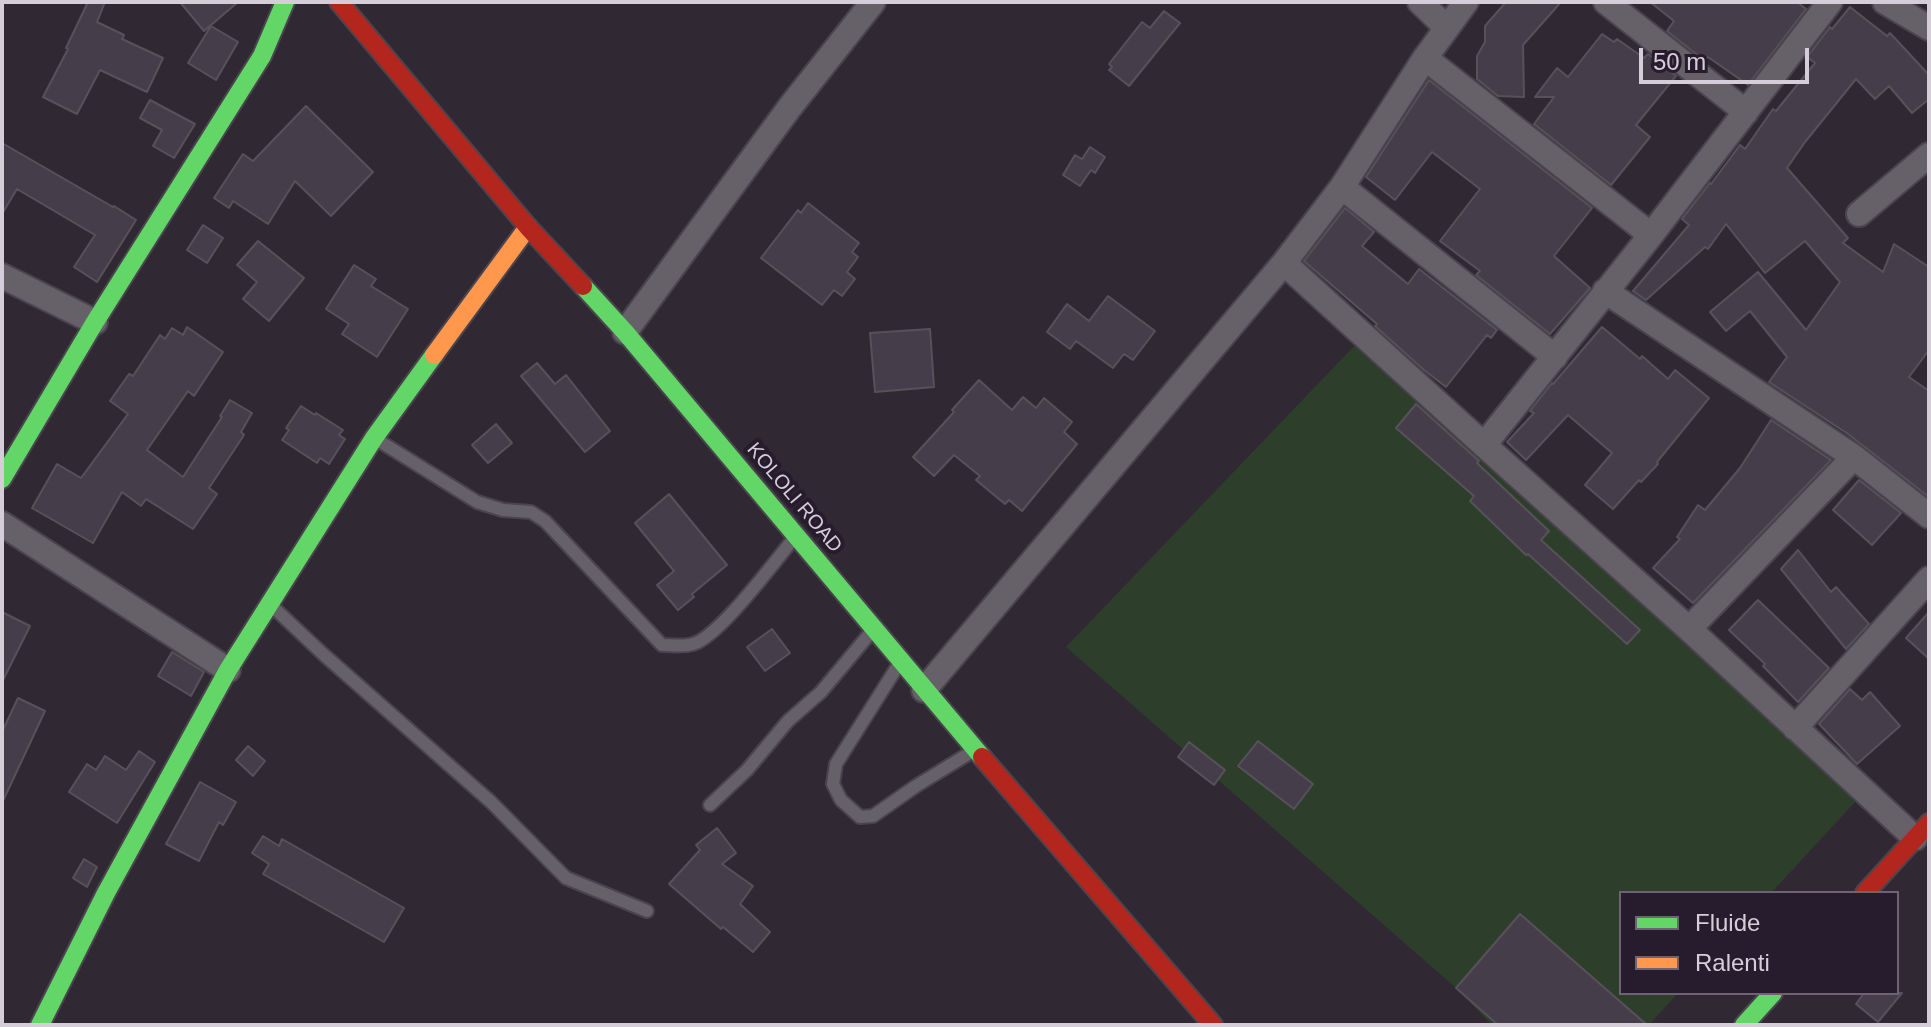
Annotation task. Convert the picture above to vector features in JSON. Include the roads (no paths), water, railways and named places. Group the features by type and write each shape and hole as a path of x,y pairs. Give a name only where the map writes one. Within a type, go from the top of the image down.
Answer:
{"street":[{"path":"2,479 95,322 262,56 285,2"},
{"name":"KOLOLI ROAD","path":"339,2 528,227 625,332 924,690 1213,1025"},
{"path":"625,332 790,107 873,2"},
{"path":"1420,2 1446,27"},
{"path":"924,690 1284,263 1342,187 1425,58 1466,2"},
{"path":"1606,2 1746,112"},
{"path":"1484,445 1830,2"},
{"path":"1885,2 1929,28"},
{"path":"1425,58 1651,235"},
{"path":"1859,214 1929,155"},
{"path":"1342,187 1555,357"},
{"path":"40,1025 106,893 228,670 374,438 528,227"},
{"path":"1284,263 1795,728 1922,830 1867,891"},
{"path":"2,276 95,322"},
{"path":"1605,291 1854,457 1929,516"},
{"path":"1689,629 1854,457"},
{"path":"2,524 228,670"},
{"path":"1795,728 1929,579"},
{"path":"1744,1025 1771,995"}],"lane":[{"path":"374,438 477,502 503,510 531,512 545,521 662,645 693,644 709,636 797,535"},
{"path":"269,603 491,802 566,878 647,911"},
{"path":"710,805 747,770 788,721 821,692 874,629"},
{"path":"901,662 836,764 833,784 841,800 860,817 873,816 975,750"}]}
